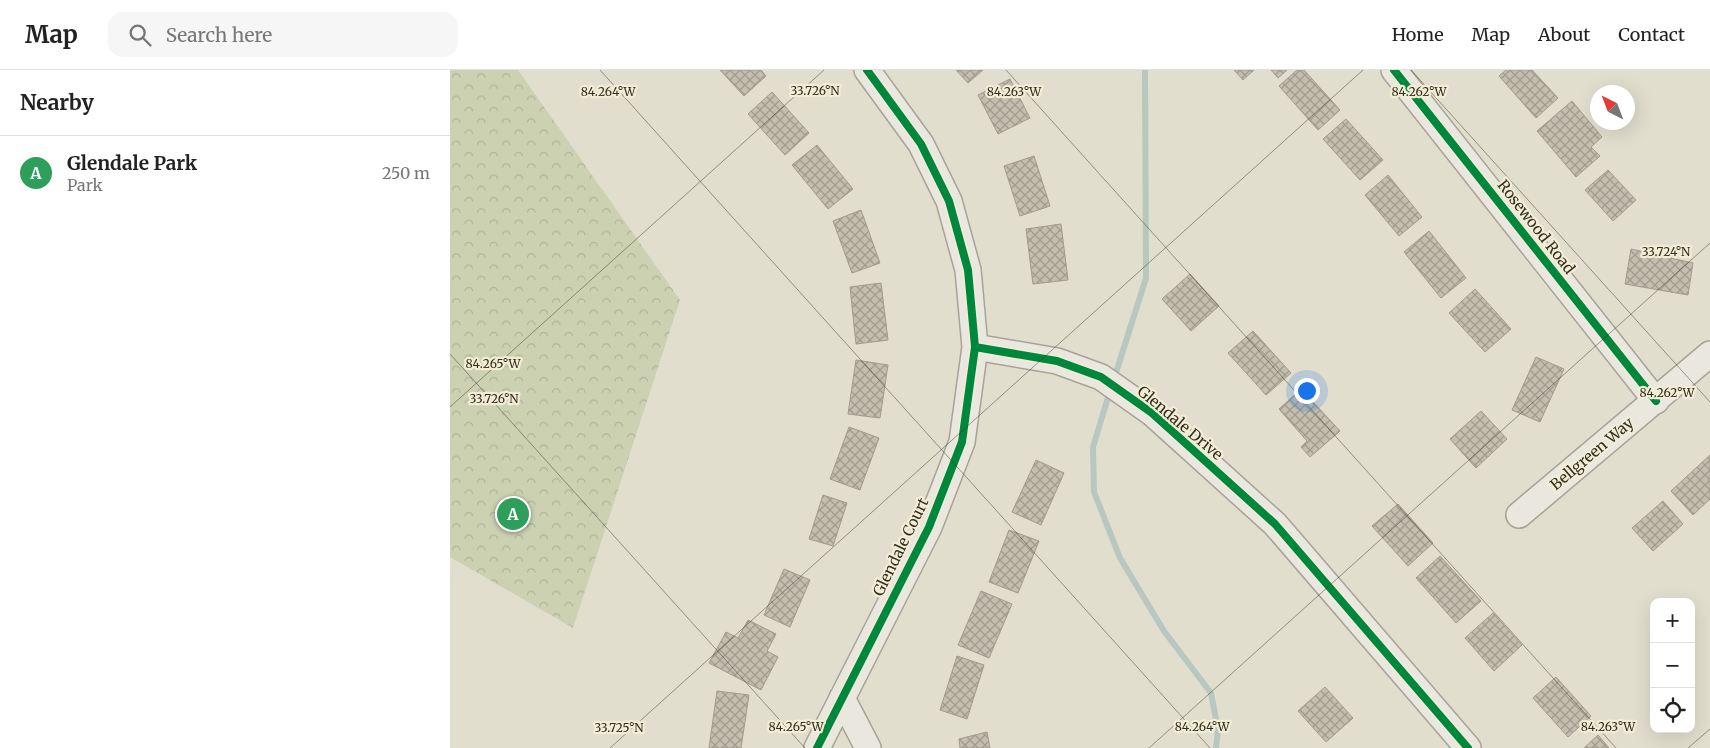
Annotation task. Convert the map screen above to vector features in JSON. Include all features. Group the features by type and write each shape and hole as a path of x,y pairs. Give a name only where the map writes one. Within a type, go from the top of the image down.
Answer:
{"street":[{"path":"867,70 921,144 949,201 968,270 975,347"},
{"name":"Rosewood Road","path":"1394,70 1656,401"},
{"name":"Glendale Court","path":"817,748 929,527 962,442 975,347"},
{"name":"Glendale Drive","path":"975,347 1057,362 1101,377 1152,413 1275,524 1468,748"},
{"name":"Bellgreen Way","path":"1519,515 1710,354"},
{"path":"842,698 868,748"}],"green space":[{"path":"450,70 518,70 680,300 573,628 450,557"}],"building":[{"path":"720,70 761,70 766,76 744,96"},
{"path":"956,70 983,70 968,83"},
{"path":"1234,70 1254,70 1243,80"},
{"path":"1271,70 1287,70 1278,78"},
{"path":"1297,70 1304,70 1340,110 1318,130 1279,86"},
{"path":"1506,70 1532,70 1558,98 1536,118 1499,76"},
{"path":"1010,79 1030,118 998,134 978,95"},
{"path":"772,92 809,133 785,155 748,114"},
{"path":"1572,101 1590,123 1590,130 1596,130 1602,137 1591,147 1600,156 1576,177 1537,131"},
{"path":"1346,119 1383,160 1360,180 1323,139"},
{"path":"817,145 853,189 828,209 792,165"},
{"path":"1034,156 1050,206 1020,216 1004,166"},
{"path":"1608,170 1636,200 1613,221 1585,190"},
{"path":"1388,175 1422,217 1399,236 1365,195"},
{"path":"861,210 880,263 852,273 833,221"},
{"path":"1061,224 1068,280 1033,284 1026,229"},
{"path":"1429,231 1466,278 1441,298 1404,252"},
{"path":"1631,249 1693,263 1688,295 1625,284"},
{"path":"1190,274 1219,306 1191,331 1162,299"},
{"path":"881,283 888,340 856,344 850,287"},
{"path":"1475,289 1511,329 1485,352 1449,313"},
{"path":"1253,331 1291,373 1266,395 1228,353"},
{"path":"1536,357 1564,369 1540,422 1512,410"},
{"path":"856,360 888,365 880,418 848,414"},
{"path":"1301,389 1340,431 1310,457 1301,447 1307,441 1279,409"},
{"path":"1481,411 1507,439 1476,468 1450,439"},
{"path":"849,427 879,438 860,490 830,479"},
{"path":"1710,455 1710,499 1693,515 1671,491"},
{"path":"1036,460 1064,473 1041,525 1012,512"},
{"path":"823,495 847,503 833,546 809,539"},
{"path":"1663,501 1683,524 1653,551 1632,528"},
{"path":"1398,504 1433,543 1408,566 1372,526"},
{"path":"1009,530 1039,541 1018,593 989,582"},
{"path":"1440,556 1481,601 1456,623 1416,578"},
{"path":"784,569 810,580 790,627 764,615"},
{"path":"981,591 1012,604 989,658 958,645"},
{"path":"1493,613 1522,645 1494,671 1465,638"},
{"path":"748,620 776,634 767,651 778,657 761,690 709,663 726,632 738,638"},
{"path":"957,656 984,665 967,719 940,710"},
{"path":"1556,677 1591,716 1568,737 1533,698"},
{"path":"1325,687 1353,718 1326,742 1298,711"},
{"path":"717,691 749,695 741,748 709,748"},
{"path":"987,732 990,748 960,748 959,739"},
{"path":"1598,735 1609,748 1584,748"}],"waterway":[{"path":"1114,379 1146,278 1145,70"},
{"path":"1110,391 1093,447 1094,492 1120,558 1164,631 1211,693 1218,730 1216,748"}],"cycle path":[{"path":"817,748 929,527 962,442 975,347 968,270 949,201 921,144 867,70"},
{"path":"1394,70 1656,401"},
{"path":"975,347 1057,361 1101,377 1152,413 1275,524 1468,748"}],"place":[{"name":"Glendale Park","path":"513,514"}]}
